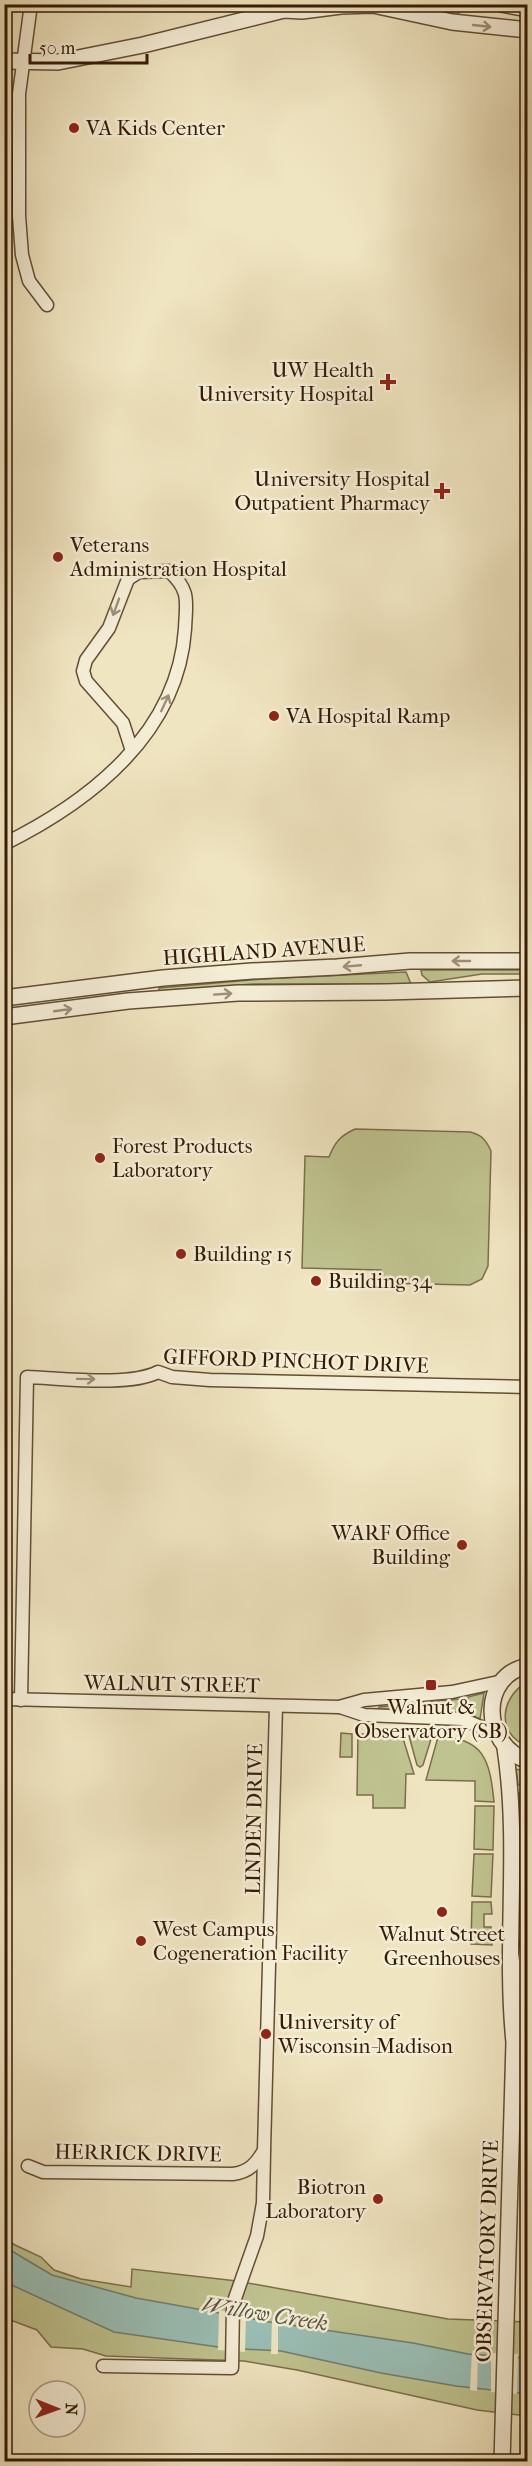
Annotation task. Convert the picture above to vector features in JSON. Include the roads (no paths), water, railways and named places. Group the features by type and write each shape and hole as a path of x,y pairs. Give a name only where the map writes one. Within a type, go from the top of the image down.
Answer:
{"street":[{"path":"31,4 19,94 19,216 22,255 29,281 47,305"},
{"path":"4,61 58,62 142,45 287,7 302,11 356,4 397,7 460,23 528,30"},
{"path":"501,4 528,9"},
{"path":"4,844 41,824 93,788 132,751 156,722 176,678 183,651 186,591 180,581 169,571 138,572 128,579 109,628 86,660 83,671 86,681 123,723 132,751"},
{"name":"HIGHLAND AVENUE","path":"4,998 151,980 252,971 337,968 410,961 528,962"},
{"name":"HIGHLAND AVENUE","path":"4,1017 128,1001 238,993 528,988"},
{"name":"GIFFORD PINCHOT DRIVE","path":"21,1700 27,1377 128,1380 146,1378 158,1372 172,1377 210,1380 528,1387"},
{"path":"526,1664 512,1672 503,1681 494,1697 491,1715 495,1733 505,1748 517,1757 528,1761"},
{"name":"WALNUT STREET","path":"4,1699 339,1707 364,1701 452,1692 503,1681"},
{"name":"LINDEN DRIVE","path":"103,2366 232,2368 233,2309 241,2277 257,2236 262,2203 276,1706"},
{"name":"WALNUT STREET","path":"339,1707 364,1716 462,1719 495,1733"},
{"name":"OBSERVATORY DRIVE","path":"502,2462 514,2042 510,2008 512,1808 505,1748"},
{"name":"OBSERVATORY DRIVE","path":"514,2042 521,2009 528,1942"},
{"name":"HERRICK DRIVE","path":"28,2166 43,2172 233,2174 248,2169 262,2154"}],"water":[{"path":"5,2247 52,2275 136,2298 468,2354 527,2358 527,2394 456,2386 381,2373 281,2351 225,2348 114,2332 5,2282"}],"place":[{"name":"VA Kids Center","path":"74,128"},
{"name":"UW Health University Hospital","path":"388,382"},
{"name":"University Hospital Outpatient Pharmacy","path":"442,491"},
{"name":"Veterans Administration Hospital","path":"58,557"},
{"name":"VA Hospital Ramp","path":"274,716"},
{"name":"Forest Products Laboratory","path":"100,1158"},
{"name":"Building 15","path":"181,1254"},
{"name":"Building 34","path":"316,1281"},
{"name":"WARF Office Building","path":"462,1545"},
{"name":"Walnut & Observatory (SB)","path":"431,1685"},
{"name":"Walnut Street Greenhouses","path":"442,1912"},
{"name":"West Campus Cogeneration Facility","path":"141,1941"},
{"name":"University of Wisconsin-Madison","path":"266,2034"},
{"name":"Biotron Laboratory","path":"378,2199"}],"water label":[{"name":"Willow Creek","path":"265,2314"}]}
